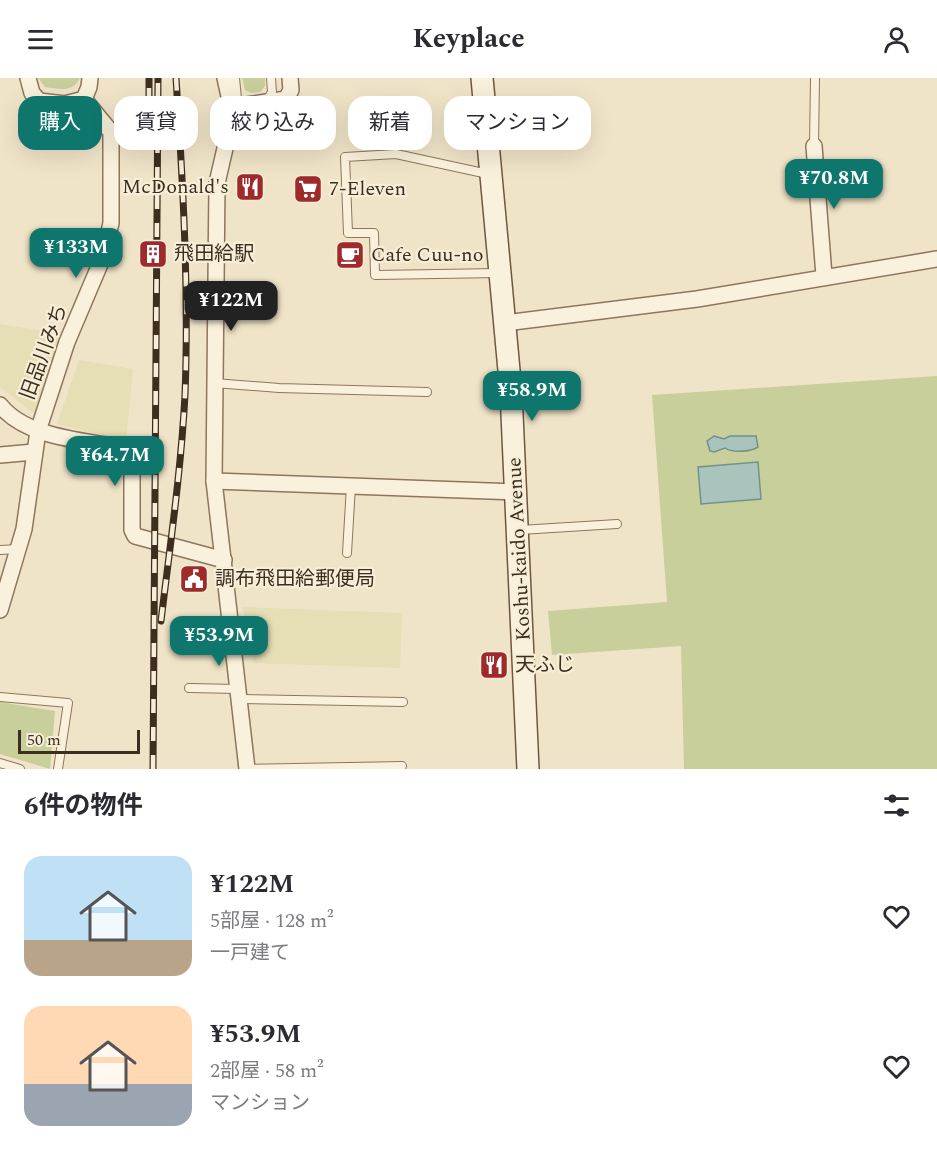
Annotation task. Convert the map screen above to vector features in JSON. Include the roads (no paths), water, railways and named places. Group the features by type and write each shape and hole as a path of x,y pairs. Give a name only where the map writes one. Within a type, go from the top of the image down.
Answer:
{"main road":[{"name":"Koshu-kaido Avenue","path":"482,78 511,392 528,769"}],"street":[{"path":"28,78 35,96"},
{"path":"85,96 90,78"},
{"path":"225,78 226,93 229,96"},
{"path":"288,96 291,90 290,78"},
{"name":"旧品川みち","path":"0,610 24,529 38,431 67,342 103,257 111,223 111,132 102,121"},
{"path":"814,146 824,276"},
{"path":"226,150 217,183 214,482 247,769"},
{"path":"505,322 697,299 824,276 937,259"},
{"path":"0,405 5,411 38,431 122,448 132,462 132,530 135,536 224,560"},
{"path":"0,455 34,452"},
{"path":"214,482 514,492"}],"lane":[{"path":"235,78 235,96"},
{"path":"269,96 272,92 271,78"},
{"path":"814,146 815,78"},
{"path":"490,174 396,154 345,157 348,232 374,233 375,275 500,273"},
{"path":"214,383 279,388 427,392"},
{"path":"346,553 351,486"},
{"path":"518,531 617,525"},
{"path":"0,550 18,549"},
{"path":"189,688 239,694 403,702"},
{"path":"0,697 68,703 58,769"},
{"path":"0,763 20,769"},
{"path":"247,769 402,766"}],"water":[{"path":"714,436 724,439 730,436 756,436 758,447 741,451 725,448 710,451 707,441"},
{"path":"758,462 761,499 701,504 698,467"}],"railway":[{"path":"149,78 149,96"},
{"path":"153,769 158,78"},
{"path":"161,621 178,480 185,395 186,277 176,78"}],"place":[{"name":"McDonald's","path":"250,187"},
{"name":"7-Eleven","path":"308,189"},
{"name":"飛田給駅","path":"153,254"},
{"name":"Cafe Cuu-no","path":"350,255"},
{"name":"調布飛田給郵便局","path":"194,579"},
{"name":"天ふじ","path":"494,665"}]}
